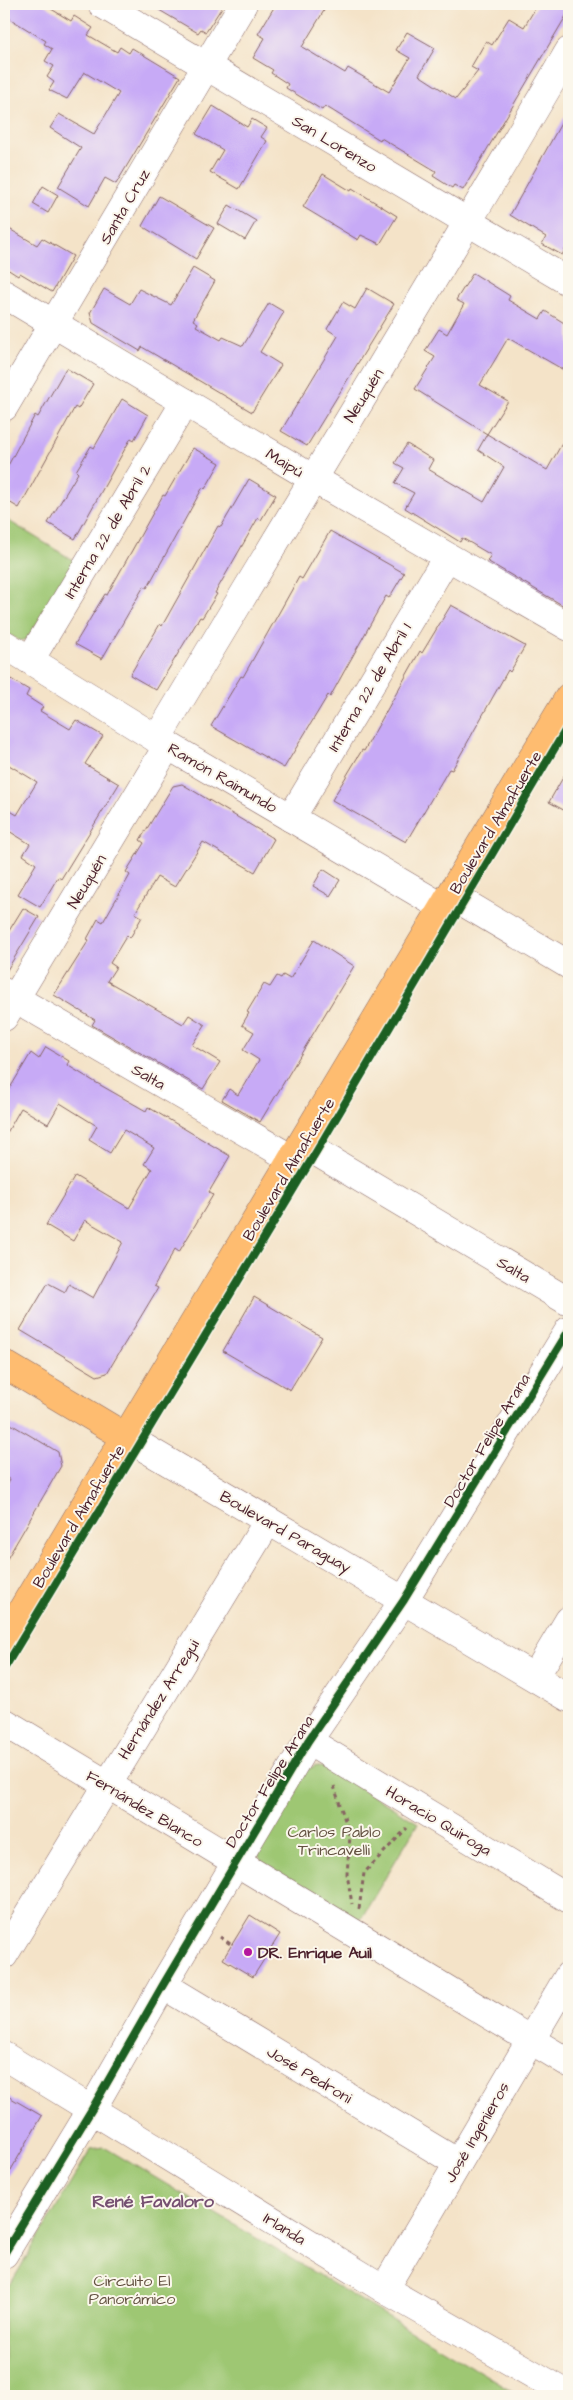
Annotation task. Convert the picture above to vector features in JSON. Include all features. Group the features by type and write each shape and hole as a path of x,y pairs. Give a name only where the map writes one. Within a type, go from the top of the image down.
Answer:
{"main road":[{"name":"Boulevard Almafuerte","path":"4,1640 448,902 569,697"},
{"name":"Boulevard Paraguay","path":"4,1364 126,1437"}],"street":[{"name":"San Lorenzo","path":"102,4 569,282"},
{"name":"Santa Cruz","path":"4,407 244,4"},
{"name":"Neuquén","path":"7,1002 162,742 312,478 469,223 569,52"},
{"name":"Maipú","path":"4,294 312,478 569,627"},
{"name":"Interna 22 de Abril 2","path":"30,660 185,402"},
{"name":"Interna 22 de Abril 1","path":"291,818 447,557"},
{"name":"Ramón Raimundo","path":"4,644 162,742 291,818 569,965"},
{"name":"Salta","path":"7,1002 298,1152 569,1302"},
{"name":"Doctor Felipe Arana","path":"4,2254 92,2109 163,1985 308,1742 404,1600 569,1330"},
{"name":"Boulevard Paraguay","path":"126,1437 569,1698"},
{"name":"Hernández Arregui","path":"4,1955 268,1521"},
{"path":"535,1677 569,1620"},
{"name":"Fernández Blanco","path":"4,1722 569,2063"},
{"name":"Horacio Quiroga","path":"308,1742 569,1900"},
{"name":"José Ingenieros","path":"384,2289 569,1975"},
{"name":"José Pedroni","path":"163,1985 458,2163"},
{"name":"Irlanda","path":"4,2056 384,2289 569,2395"}],"path":[{"path":"332,1781 350,1836 347,1874 355,1913"},
{"path":"359,1910 364,1873 412,1822"}],"green space":[{"path":"4,518 76,562 27,639 20,641 4,632"},
{"name":"Carlos Pablo Trincavelli","path":"316,1765 327,1768 418,1823 359,1922 262,1863 257,1853 258,1847 304,1771"},
{"name":"Circuito El Panorámico","path":"104,2147 521,2396 4,2396 4,2295 91,2149"}],"building":[{"path":"4,4 43,4 71,21 74,16 93,28 88,35 117,52 120,47 129,53 132,48 180,77 116,184 105,178 89,206 58,187 81,148 50,128 59,114 94,134 119,93 84,72 67,99 49,90 54,82 47,77 54,66 45,61 52,49 44,44 46,41 4,15"},
{"path":"149,4 224,4 206,32 201,29 198,33"},
{"path":"276,4 328,4 302,47 345,73 348,68 389,92 410,58 396,50 407,32 435,48 419,75 456,99 478,71 471,67 486,41 492,45 509,18 524,27 538,4 569,4 569,11 463,190 454,185 452,188 433,176 436,171 381,138 380,140 325,106 322,110 286,88 288,84 271,73 273,70 253,58 265,38 258,34"},
{"path":"213,106 247,127 252,119 267,128 261,137 267,141 239,189 210,172 223,150 196,134"},
{"path":"569,109 569,243 562,255 542,244 546,237 510,215"},
{"path":"323,174 351,191 352,188 397,216 380,244 361,235 358,240 303,207"},
{"path":"43,186 58,195 48,213 33,204"},
{"path":"159,196 214,228 196,259 142,226"},
{"path":"229,205 256,221 245,240 218,224"},
{"path":"4,226 37,245 42,238 73,256 52,292 20,273 18,276 4,267"},
{"path":"193,268 215,281 193,320 198,323 196,326 221,340 223,337 243,346 269,303 284,312 260,352 281,365 252,412 142,347 140,351 93,323 90,313 104,289 130,304 139,289 171,305"},
{"path":"473,273 510,296 508,300 540,319 545,311 569,326 569,373 508,338 480,385 508,401 487,434 415,389 435,357 425,351 439,329 447,334 464,304 456,300"},
{"path":"367,288 394,304 307,446 281,431 338,336 327,329 343,302 355,309"},
{"path":"66,368 93,384 78,409 75,407 19,508 4,499 4,473 35,415 38,417"},
{"path":"122,399 148,415 134,440 131,438 75,539 48,523 78,473 76,471 91,446 94,448"},
{"path":"569,431 569,609 487,561 491,555 462,538 460,542 405,508 414,493 395,483 404,468 395,463 407,444 433,460 428,469 484,502 504,467 478,450 487,434 547,470"},
{"path":"193,448 220,463 205,489 203,487 147,588 144,586 102,659 75,644 105,594 107,595 163,495 165,496"},
{"path":"249,479 276,495 261,520 258,518 215,593 217,594 202,618 200,617 156,690 130,675 160,624 162,626 218,526 221,527"},
{"path":"330,531 404,573 389,598 386,596 330,697 328,695 284,768 211,726 241,676 243,677 299,577 302,579"},
{"path":"451,605 525,646 510,672 508,670 452,770 449,769 406,842 332,800 362,750 364,751 420,651 422,653"},
{"path":"4,675 29,690 26,696 43,707 40,711 70,729 76,720 103,736 85,764 119,784 61,879 58,877 40,907 18,894 36,864 23,855 30,844 4,828 4,807 17,815 37,782 4,762"},
{"path":"569,767 569,813 549,802"},
{"path":"182,784 274,839 255,872 203,842 175,887 157,877 135,913 142,917 130,938 127,935 110,963 116,967 107,981 183,1024 189,1015 205,1025 192,1045 220,1062 203,1089 92,1025 95,1020 54,995 89,940 87,939 98,919 103,922 130,875 126,872 144,843 140,840 173,786"},
{"path":"323,869 340,880 330,896 313,886"},
{"path":"23,908 39,917 4,975 4,939"},
{"path":"314,940 354,966 260,1122 222,1100 229,1089 238,1095 259,1060 243,1050 254,1032 242,1025 249,1013 247,1012 264,984 270,987 277,976 281,978 283,975 290,979"},
{"path":"46,1047 69,1061 67,1065 95,1082 146,1111 148,1107 230,1156 209,1192 213,1195 179,1252 175,1249 154,1286 158,1288 107,1373 97,1376 20,1330 48,1283 65,1292 69,1284 93,1298 123,1242 85,1220 73,1241 46,1225 75,1176 129,1208 152,1169 144,1164 154,1148 124,1130 110,1153 89,1140 97,1126 60,1103 48,1124 21,1108 4,1138 4,1098 31,1053 39,1059"},
{"path":"254,1297 322,1337 290,1390 223,1351"},
{"path":"4,1420 58,1452 61,1466 4,1564 4,1491 10,1480 4,1476"},
{"name":"DR. Enrique Auil","path":"250,1915 280,1934 253,1977 223,1959"},
{"path":"4,2094 42,2116 4,2182"}],"cycle path":[{"path":"4,1669 316,1152 569,724"},
{"path":"4,2254 92,2109 163,1985 308,1741 404,1600 569,1330"}],"place":[{"name":"DR. Enrique Auil","path":"248,1952"}],"district":[{"name":"René Favaloro","path":"153,2201"}]}
